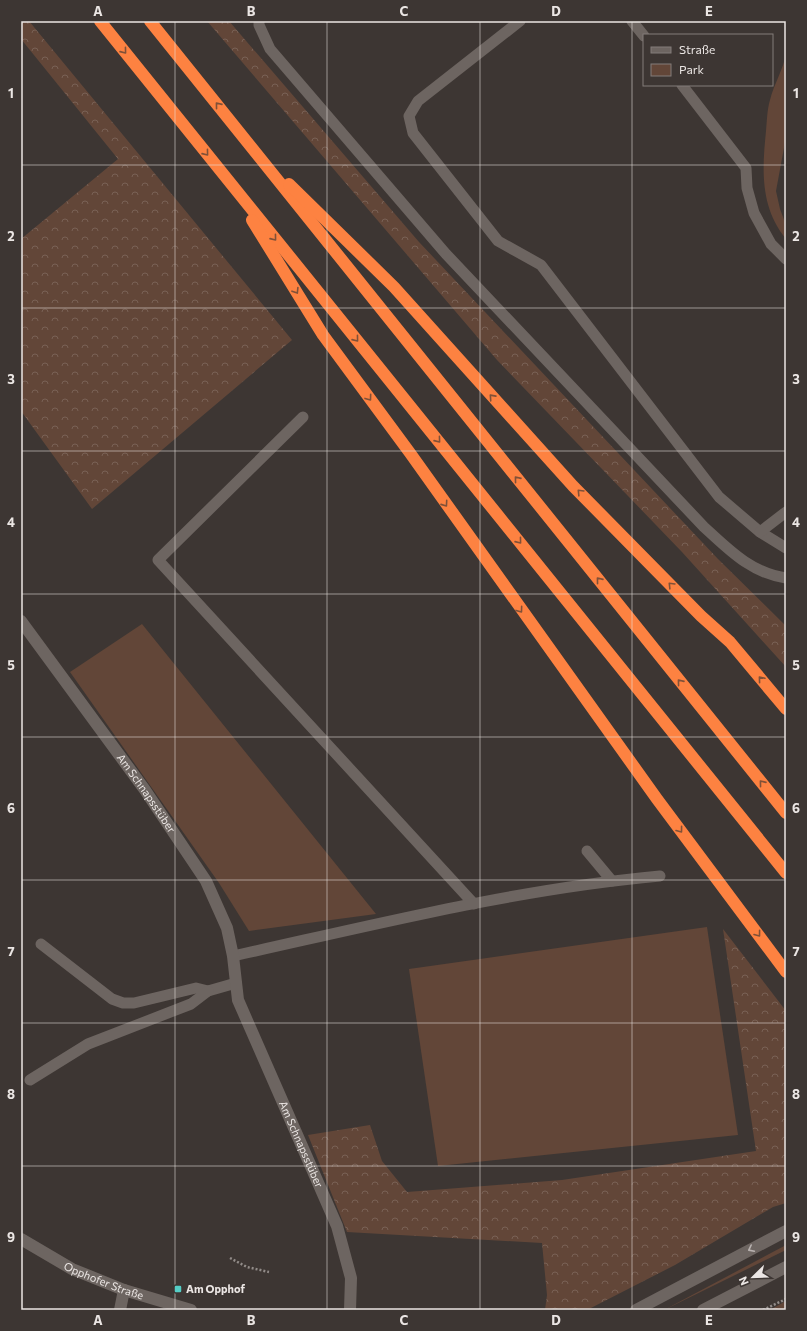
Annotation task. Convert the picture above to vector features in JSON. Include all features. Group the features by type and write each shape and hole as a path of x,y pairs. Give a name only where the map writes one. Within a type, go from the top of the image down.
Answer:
{"highway":[{"path":"100,21 786,873"},
{"path":"150,21 786,813"},
{"path":"252,147 394,287 573,486 701,616 730,642 786,709"},
{"path":"224,175 323,335 410,453 657,799 786,972"},
{"path":"776,957 786,967"}],"street":[{"name":"Am Schnapsstüber","path":"21,621 145,790 206,880 227,928 233,956 238,1000 337,1226 351,1278 350,1310"},
{"path":"636,1310 786,1231"},
{"name":"Opphofer Straße","path":"21,1239 72,1268 124,1290 192,1310"},
{"path":"703,1310 786,1267"},
{"path":"120,1310 124,1290"}],"lane":[{"path":"259,21 259,25 270,49 446,254 687,510 742,562 770,576 786,578"},
{"path":"520,21 418,101 409,116 413,133 498,241 541,265 719,497 760,532 786,548"},
{"path":"632,21 643,35"},
{"path":"683,86 746,168 746,188 754,213 771,244 786,259"},
{"path":"302,417 158,560 474,904"},
{"path":"760,532 786,512"},
{"path":"587,851 612,881"},
{"path":"233,956 474,904 612,881 660,876"},
{"path":"41,944 112,999 123,1003 134,1003 196,988 208,991"},
{"path":"30,1080 88,1044 191,1004 208,991 236,983"}],"path":[{"path":"230,1258 247,1267 270,1272"},
{"path":"763,1310 786,1299"}],"green space":[{"path":"21,21 29,21 292,340 92,509 21,411 21,239 118,159 21,39"},
{"path":"207,21 229,21 419,242 718,559 786,626 786,667 682,552 497,360"},
{"path":"786,54 786,137 776,191 780,209 786,225 786,239 771,214 767,201 764,160 768,108"},
{"path":"142,624 376,914 249,931 219,883 70,672"},
{"path":"707,927 738,1135 438,1166 409,969"},
{"path":"723,929 786,1011 786,1203 773,1207 675,1265 587,1310 545,1310 547,1295 542,1243 347,1232 308,1135 370,1125 382,1161 407,1192 562,1180 756,1151"},
{"path":"786,1245 786,1250 664,1310"},
{"path":"786,1301 786,1310 770,1310 784,1302"}],"place":[{"name":"Am Opphof","path":"178,1289"}]}
